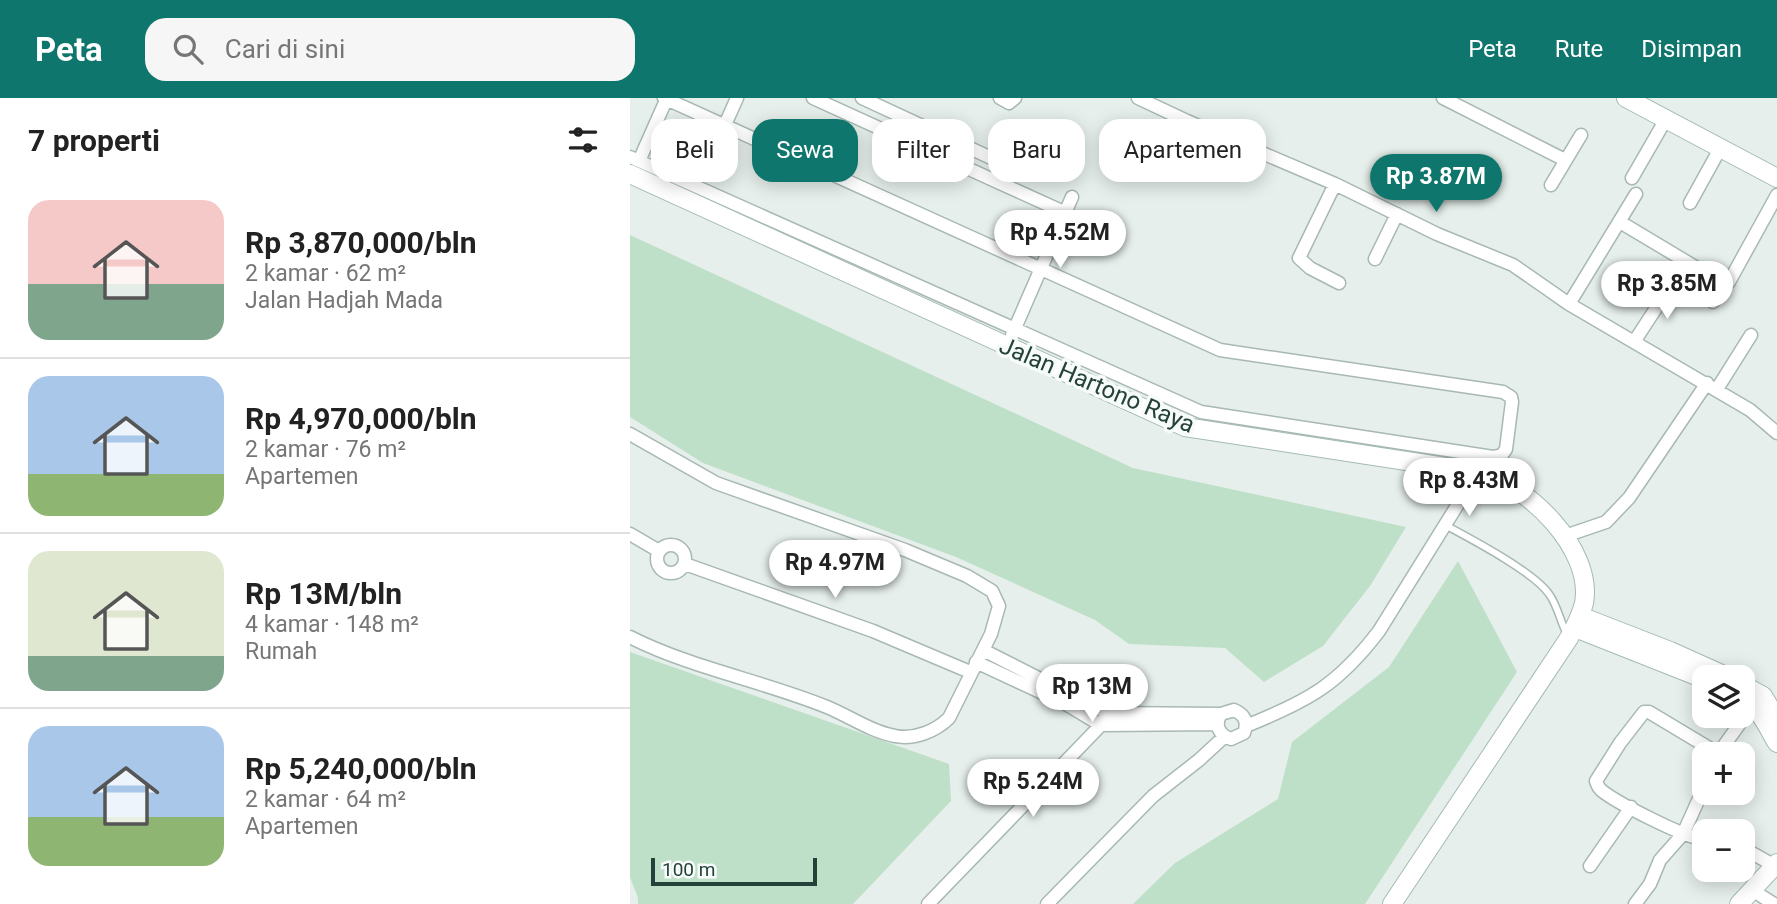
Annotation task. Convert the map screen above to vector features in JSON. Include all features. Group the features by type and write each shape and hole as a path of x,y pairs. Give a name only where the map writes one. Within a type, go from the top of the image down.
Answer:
{"street":[{"path":"728,119 737,98"},
{"path":"813,98 1066,213"},
{"path":"862,98 1002,163 1007,169 1002,184"},
{"path":"1000,98 1009,103 1015,98"},
{"path":"1138,98 1513,265 1569,304 1751,410 1777,433"},
{"path":"1626,98 1777,178"},
{"path":"707,119 665,99 633,164 1015,328 1201,412 1493,457 1502,455 1506,449 1512,402 1511,397 1503,392 1220,351 738,133"},
{"path":"1449,100 1564,160"},
{"path":"1632,178 1666,119"},
{"path":"1551,185 1581,135"},
{"path":"1690,202 1721,147"},
{"name":"Jalan Hartono Raya","path":"633,164 1006,347 1185,427 1495,476 1513,486 1535,504 1565,536 1581,571 1584,602 1574,628"},
{"path":"1335,184 1299,258 1310,268 1339,283"},
{"path":"1569,304 1636,194"},
{"path":"1729,282 1777,195"},
{"path":"1006,347 1072,197"},
{"path":"1375,259 1397,214"},
{"path":"1620,222 1722,283 1722,289 1713,302"},
{"path":"1634,342 1673,282"},
{"path":"1565,536 1606,522 1629,498 1751,335"},
{"path":"630,434 716,483 905,550 974,580 992,591 999,606 991,634 955,708 944,724 923,734 897,737 827,707 630,637"},
{"path":"1246,726 1295,706 1316,694 1364,651 1478,472"},
{"path":"630,534 659,551"},
{"path":"667,545 677,546 684,554 685,564 681,570 668,574 658,565 656,558 659,551 667,545"},
{"path":"685,564 973,667 1104,719 1219,719"},
{"path":"1574,628 1670,651 1701,665"},
{"path":"1574,628 1692,674"},
{"path":"1392,904 1574,628"},
{"path":"983,650 1104,719"},
{"path":"1755,692 1763,696 1777,719"},
{"path":"1755,707 1777,743"},
{"path":"1227,710 1241,713 1246,726 1244,733 1231,739 1224,737 1219,732 1219,719 1227,710"},
{"path":"1692,838 1604,792 1596,781 1644,712 1649,712 1699,742"},
{"path":"928,904 1104,719"},
{"path":"1047,904 1153,796 1199,761 1224,737"},
{"path":"1635,904 1650,884 1660,860 1684,834 1696,805"},
{"path":"1590,866 1631,807"},
{"path":"1739,904 1776,864 1755,854"},
{"path":"1752,890 1774,904"}],"lane":[{"path":"1445,525 1479,543 1541,584 1574,628"}],"green space":[{"path":"630,235 1133,468 1406,527 1370,586 1323,646 1264,682 1225,648 1129,644 1095,620 956,557 703,463 630,417"},
{"path":"1458,561 1517,672 1365,904 1133,904 1175,863 1278,799 1292,742 1389,667"},
{"path":"630,652 949,764 951,801 853,904 638,904 630,877"}]}
